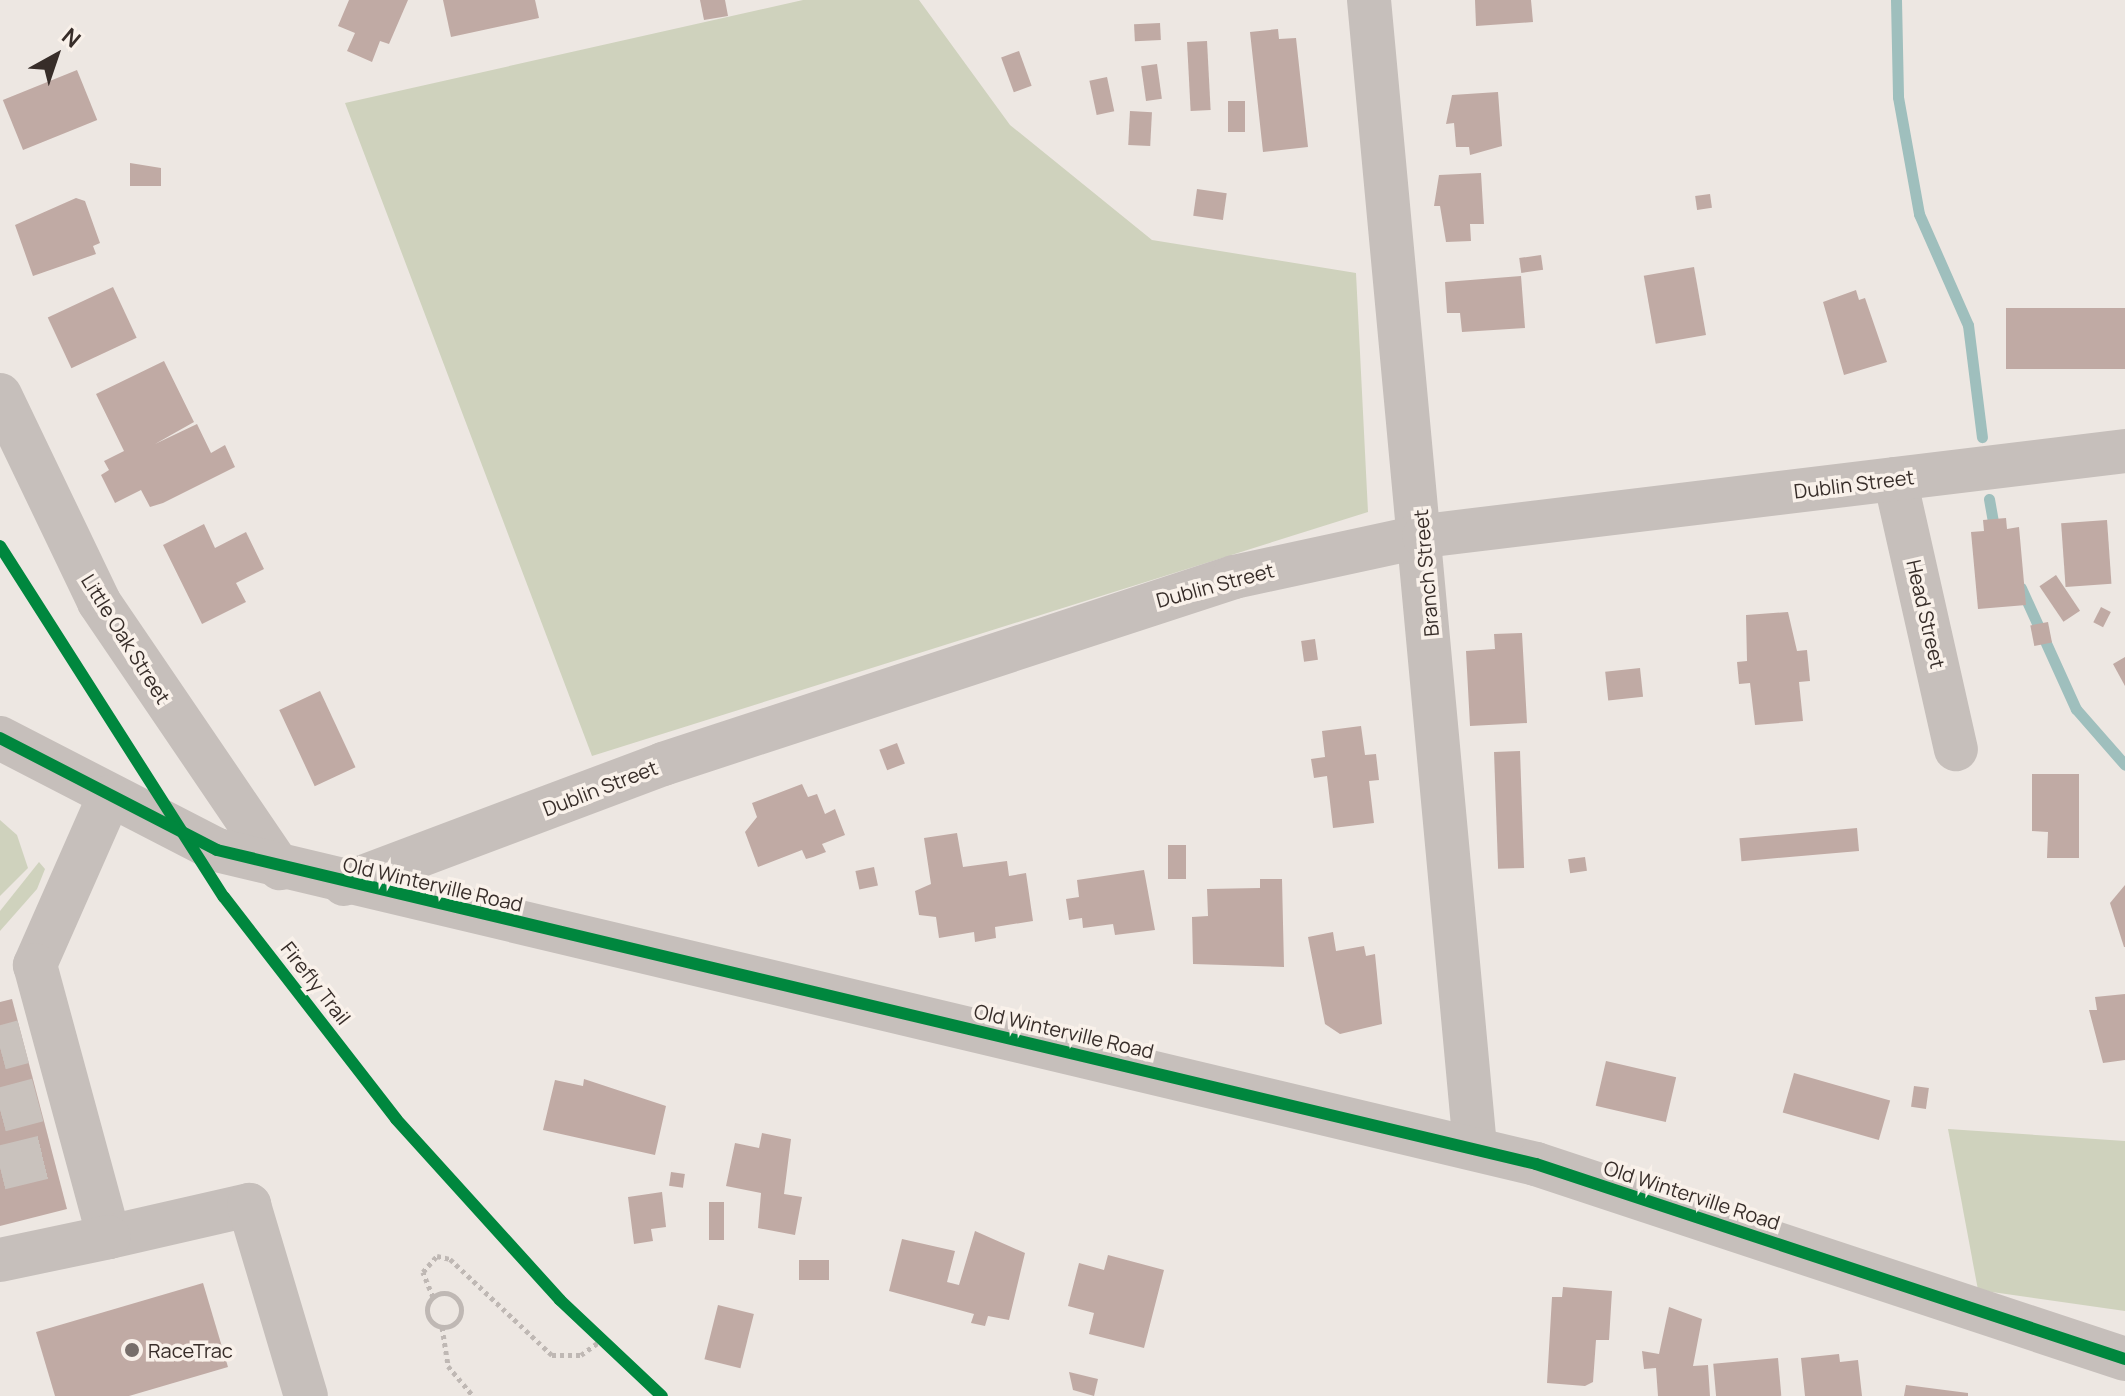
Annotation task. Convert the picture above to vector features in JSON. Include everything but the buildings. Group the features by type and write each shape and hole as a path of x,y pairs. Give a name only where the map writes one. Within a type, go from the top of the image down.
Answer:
{"street":[{"name":"Branch Street","path":"1369,0 1424,536 1475,1148"},
{"name":"Little Oak Street","path":"0,395 99,602 280,868"},
{"name":"Dublin Street","path":"344,884 663,764 1133,607 1424,536 2125,451"},
{"name":"Head Street","path":"1895,479 1956,749"},
{"name":"Old Winterville Road","path":"0,738 184,836 280,868 1475,1148 2125,1359"},
{"path":"109,797 18,969 69,1152 109,1237"},
{"path":"0,1260 249,1205 306,1396"}],"path":[{"path":"473,1396 448,1366 442,1327 428,1316 433,1297 423,1272 437,1256 450,1259 552,1355 581,1355 605,1346 590,1331"},
{"path":"433,1297 448,1294 460,1304 459,1318 442,1327"}],"green space":[{"path":"803,0 919,0 1010,125 1152,240 1356,273 1368,512 592,756 345,103"},
{"path":"0,820 17,835 28,868 0,896"},
{"path":"39,862 45,869 37,889 0,931 0,911"},
{"path":"1948,1129 2125,1141 2125,1311 1978,1290"}],"waterway":[{"path":"1896,0 1898,97 1919,214 1968,325 1982,437"},
{"path":"1989,499 1995,533"},
{"path":"2021,588 2076,709 2125,765"}],"tunnel":[{"path":"0,1048 23,1042"},
{"path":"0,1110 38,1100"},
{"path":"0,1168 53,1155"}],"cycle path":[{"name":"Firefly Trail","path":"0,546 224,897 396,1119 560,1300 662,1396"},
{"path":"0,738 217,850 1536,1164 2125,1359"}],"place":[{"name":"RaceTrac","path":"132,1350"}]}
